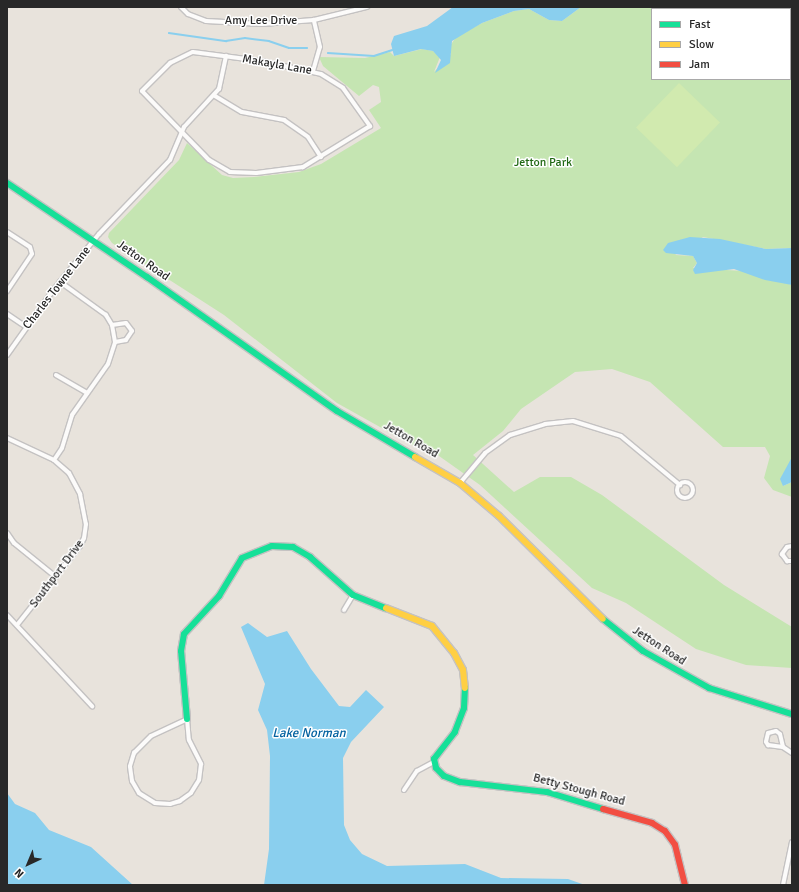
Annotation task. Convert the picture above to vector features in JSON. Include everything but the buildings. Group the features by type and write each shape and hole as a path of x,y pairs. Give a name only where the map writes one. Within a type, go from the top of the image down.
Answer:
{"street":[{"name":"Amy Lee Drive","path":"181,7 188,14 206,21 262,24 314,20 367,7"},
{"path":"313,71 320,47 314,20"},
{"name":"Makayla Lane","path":"202,52 313,71 344,88 370,126 321,157 303,167 291,170 243,174 230,172 209,160 183,131 142,91 170,63 184,54 202,52"},
{"path":"226,56 222,83 215,96 242,112 284,120 308,137 321,157"},
{"name":"Charles Towne Lane","path":"7,355 60,282 95,241 170,160 189,121 215,96"},
{"name":"Jetton Road","path":"8,185 95,241 337,412 460,483 499,516 592,611 643,651 710,688 741,700 792,714"},
{"path":"7,232 30,247 32,254 7,291"},
{"path":"54,460 62,448 72,415 108,364 115,342 112,325 102,311 60,282"},
{"path":"7,314 26,327"},
{"path":"112,325 126,323 132,331 126,340 115,342"},
{"path":"56,375 87,393"},
{"path":"460,483 485,453 510,435 545,424 573,422 592,425 621,436 680,485"},
{"name":"Southport Drive","path":"7,438 54,460 69,473 77,487 86,524 82,542 17,625"},
{"path":"7,533 14,543 56,577"},
{"path":"187,718 151,736 134,753 130,766 132,781 139,794 154,803 174,804 180,801 191,793 199,780 201,764 189,740 187,718 181,661 182,640 188,628 219,596 245,556 272,546 293,547 315,560 353,595 432,626 460,662 466,687 464,708 452,737 436,756 434,762 417,772 404,790"},
{"path":"792,546 787,547 782,554 787,561 792,562"},
{"path":"344,610 353,595"},
{"path":"7,615 92,706"},
{"path":"783,747 780,734 776,731 768,733 766,742 768,745 783,747 792,752"},
{"name":"Betty Stough Road","path":"434,762 439,772 454,781 547,792 652,823 665,831 675,845 685,885"},
{"path":"783,885 792,842"}],"green space":[{"name":"Jetton Park","path":"581,7 792,7 792,248 766,249 703,237 675,255 693,256 697,263 693,268 743,271 792,285 792,457 783,486 792,482 792,497 773,490 764,478 770,456 765,447 723,447 650,382 612,369 575,372 521,409 503,431 473,455 514,492 540,477 571,477 602,495 724,585 792,627 792,668 746,665 696,649 626,603 592,588 480,485 432,451 414,446 337,403 224,315 112,243 108,237 109,233 179,160 187,143 222,175 233,178 254,177 299,172 321,164 381,128 369,110 381,102 379,87 373,85 359,96 323,66 319,57 365,58 390,52 394,56 422,49 433,51 440,57 434,72 451,54 450,46 456,37 482,23 514,11 529,9 549,20 562,21"},
{"path":"679,83 720,123 677,167 636,128"}],"water":[{"path":"453,7 581,7 562,21 549,20 529,9 514,11 482,23 452,41 450,63 435,73 441,60 433,51 421,49 394,56 391,44 394,36 427,26"},
{"path":"690,237 720,239 766,249 792,248 792,285 765,280 734,269 695,274 693,270 697,263 693,256 666,253 663,250 668,243"},
{"path":"792,457 792,482 783,486 780,479"},
{"name":"Lake Norman","path":"248,623 267,637 287,631 311,669 339,706 350,707 366,690 384,707 351,742 343,758 344,825 350,840 362,854 387,866 465,864 501,878 568,879 585,885 264,885 269,849 270,756 267,730 258,710 265,684 241,627"},
{"path":"7,793 15,804 35,813 49,830 91,847 133,885 7,885"}],"waterway":[{"path":"169,33 226,41 245,38 269,41 289,48 307,48"},
{"path":"328,53 374,56 392,50"}],"traffic: fast":[{"path":"7,183 147,277 337,411 415,457"},
{"path":"187,719 181,651 184,634 219,596 242,558 272,546 293,547 310,557 353,595 386,608"},
{"path":"603,619 643,651 709,688 792,714"},
{"path":"465,688 464,708 455,732 434,759 436,768 444,776 460,782 547,792 603,809"}],"traffic: slow":[{"path":"415,457 460,483 499,516 603,619"},
{"path":"386,608 432,626 454,653 463,670 465,688"}],"traffic: jam":[{"path":"603,809 652,823 665,831 675,845 685,885"}]}
